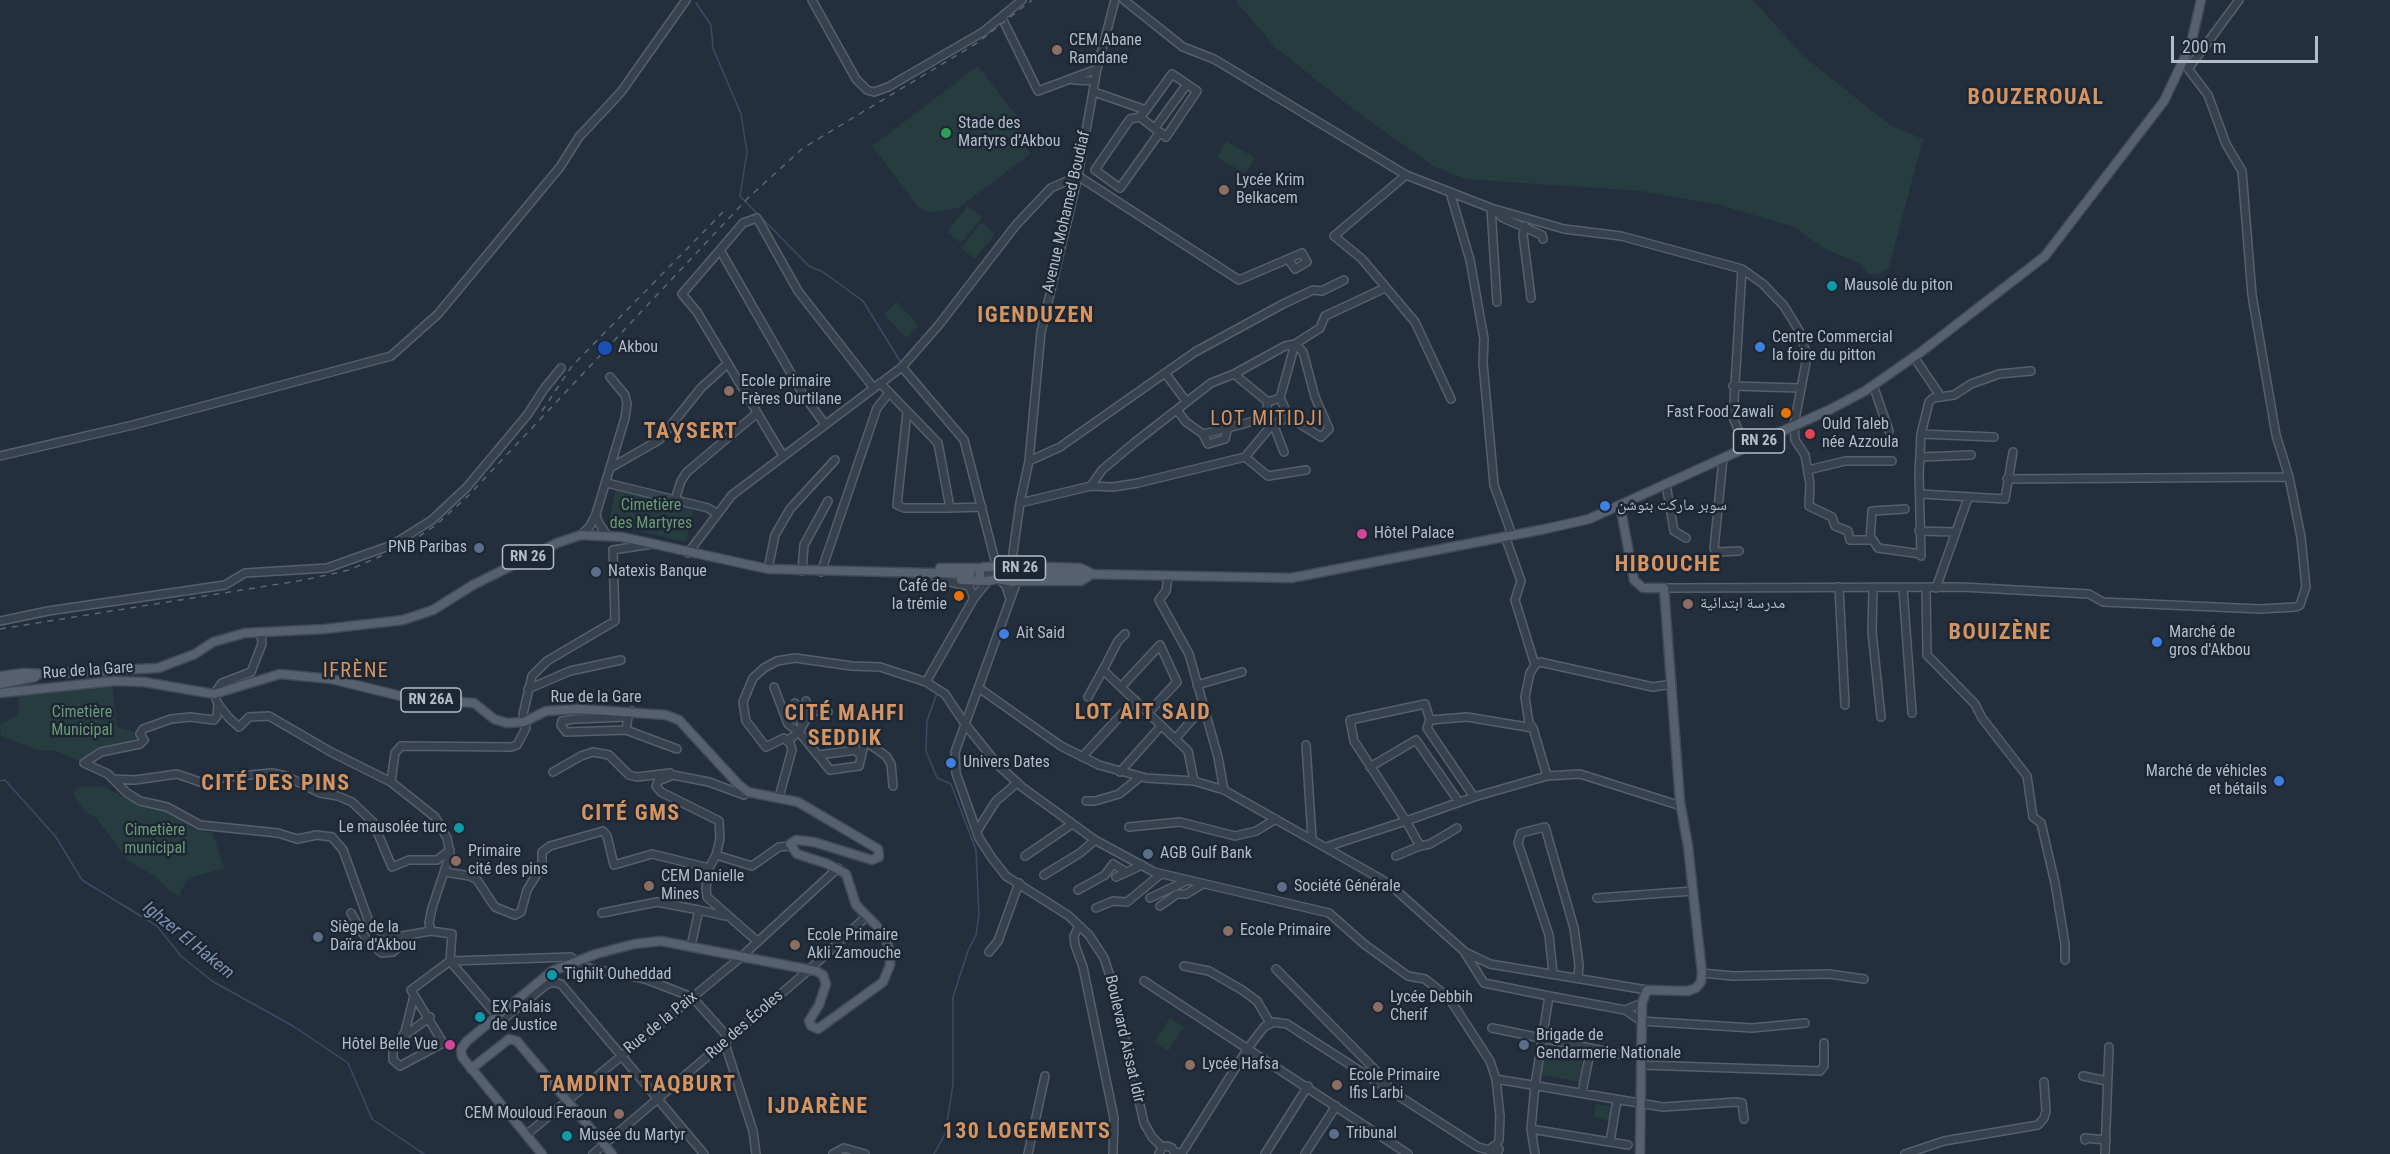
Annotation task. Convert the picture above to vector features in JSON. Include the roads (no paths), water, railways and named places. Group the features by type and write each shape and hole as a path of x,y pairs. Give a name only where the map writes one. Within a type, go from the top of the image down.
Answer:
{"main road":[{"name":"RN 26","path":"1031,573 1291,578 1508,536 1589,519 1831,409 1873,385 1914,357 2045,256 2164,101 2185,66 2201,0"},
{"path":"1620,505 1635,580 1643,588 1664,588 1681,806 1693,891 1701,973 1701,982 1695,988 1688,991 1647,990 1642,1003 1640,1154"},
{"name":"RN 26","path":"0,676 158,668 178,662 229,636 386,623 418,616 557,543 581,535 608,535 768,569 970,574"},
{"name":"RN 26","path":"892,573 905,569 997,568 1012,564 1080,568 1092,574"},
{"name":"RN 26","path":"1012,564 1022,574 1017,581"},
{"name":"RN 26","path":"981,568 983,583"},
{"name":"RN 26","path":"892,573 905,578 983,583 999,579 1081,581 1092,574"},
{"path":"1,690 47,674"},
{"name":"Rue de la Gare","path":"1,690 124,681 214,694 280,674 332,679 409,698 474,703 494,719 507,723 524,722 546,711 666,715 680,720 748,792"},
{"path":"542,1154 471,1069 462,1057 461,1049 548,973 573,959 634,944 662,941 740,958 810,969 823,975 826,984 819,1005 809,1019 809,1025 815,1029 874,989 887,974 890,951 885,937 853,901 849,879 838,868 797,854 790,846 794,840 800,840 834,847 872,860 877,858 879,853 874,845 812,809 779,797 748,792"},
{"path":"471,1069 509,1039 517,1041 612,1154"}],"street":[{"path":"0,456 133,425 391,356 445,305 560,166 579,137 621,92 686,0"},
{"path":"812,0 856,79 867,90 874,92 888,87 983,32 1022,0"},
{"name":"Avenue Mohamed Boudiaf","path":"1012,564 1020,503 1029,461 1042,324 1078,176 1097,69 1115,0"},
{"path":"1124,0 1183,47 1214,59 1406,175 1491,208 1564,229 1621,236 1742,269 1763,284 1795,322 1807,357 1794,425 1796,440 1805,455 1808,470 1810,508 1834,519 1835,526 1848,531 1850,540 1875,541 1878,548 1921,557 1920,457 1929,402 1954,395 1993,376 2031,371"},
{"path":"1664,588 1936,588 2089,594 2103,602 2260,609 2296,607 2304,601 2306,587 2301,537 2289,477 2276,435 2252,295 2242,171 2226,144 2208,95 2185,66 2239,0"},
{"path":"1002,18 1035,88 1040,92 1097,69"},
{"path":"1140,117 1157,130 1166,136 1197,91 1187,84 1172,74 1140,117 1130,119 1095,170 1120,189 1157,130 1187,84"},
{"path":"1071,80 1095,81"},
{"path":"1094,92 1146,110"},
{"path":"1406,175 1334,236 1362,259 1415,322 1451,399"},
{"path":"688,553 716,513 732,495 824,423 902,367 1016,225 1051,188 1078,176 1239,280 1288,259"},
{"path":"1450,192 1470,260 1484,339 1492,474 1521,581 1515,600 1534,665"},
{"path":"1491,208 1503,218 1542,235 1543,239"},
{"path":"1491,208 1497,302"},
{"path":"783,456 697,312 682,294 743,223 757,219 798,291 877,385 889,393 938,443 950,508"},
{"path":"1525,226 1523,235 1531,298"},
{"path":"720,250 804,396 824,423"},
{"path":"1742,269 1732,386 1733,417 1745,447"},
{"path":"1029,461 1060,447 1196,352 1283,304 1313,290 1322,291 1344,280"},
{"path":"1091,486 1102,470 1211,383 1234,374 1285,346 1295,344 1320,328 1325,316 1385,288"},
{"path":"1295,344 1303,352 1315,397 1329,429 1321,437 1289,417 1280,398 1295,344"},
{"path":"1914,357 1941,397"},
{"path":"611,467 659,440 701,388 727,364"},
{"path":"902,367 964,440 997,568"},
{"path":"0,621 225,585 246,573 327,568 392,545 432,520 476,479 561,368"},
{"path":"1165,373 1186,401"},
{"path":"1234,374 1268,402"},
{"path":"581,535 590,526 596,514 607,483 627,404 625,395 610,377"},
{"path":"1873,385 1889,431"},
{"path":"1732,386 1800,388"},
{"path":"821,572 877,408 889,393"},
{"path":"1268,402 1280,398"},
{"path":"1265,418 1268,402"},
{"path":"1177,410 1186,422 1203,434 1208,444 1225,439 1228,428"},
{"path":"907,412 897,505 904,508 982,507"},
{"path":"675,500 681,481 687,472 735,429 757,413"},
{"path":"1020,503 1091,486 1113,487 1138,483 1245,457 1273,426 1289,417"},
{"path":"1265,418 1273,426 1284,453"},
{"path":"1203,434 1265,418"},
{"path":"1922,434 1994,437"},
{"path":"1921,494 2005,499 2013,452"},
{"path":"1920,457 1971,455"},
{"path":"1245,457 1268,476 1306,470"},
{"path":"1723,458 1714,549 1718,552 1739,551"},
{"path":"768,569 775,535 790,509 835,460"},
{"path":"1808,470 1845,461 1892,461"},
{"path":"2007,479 2289,477"},
{"path":"607,483 708,508 716,513"},
{"path":"1666,484 1674,531 1686,538"},
{"path":"1936,588 1968,498"},
{"path":"802,571 804,545 828,501"},
{"path":"1870,540 1871,516 1874,510 1905,509"},
{"path":"596,514 598,522 608,535"},
{"path":"1919,531 1955,532"},
{"path":"391,782 394,753 401,746 511,747 517,745 524,737 526,728 523,714 532,676 547,661 615,621 613,550 653,544"},
{"path":"981,568 993,558"},
{"path":"1168,576 1166,591 1159,600 1188,654 1224,790"},
{"path":"936,579 969,586 974,598"},
{"path":"999,579 1006,586 1010,599"},
{"name":"Boulevard Aissat Idir","path":"1017,581 955,752 956,773 976,831 1006,876 1069,916 1089,935 1104,958 1113,985 1144,1124 1160,1150"},
{"path":"926,682 983,583"},
{"path":"1839,587 1845,705"},
{"path":"1873,588 1872,632 1881,717"},
{"path":"1903,588 1912,713"},
{"path":"1926,588 1927,655 1975,704 1982,718 2027,776 2033,818 2041,823 2055,883 2065,944 2065,960"},
{"path":"261,632 262,644 250,672 222,683 214,694 218,705 239,727 254,716 269,716 331,752 391,782 435,817 447,838 450,850 446,872 432,908 431,931"},
{"path":"1088,697 1118,641 1125,634"},
{"path":"1121,687 1160,645 1177,682 1148,713"},
{"path":"779,797 792,750 784,738 766,747 753,734 743,712 747,689 753,678 764,668 777,661 808,658 852,666 880,667 926,682 945,694 965,724 998,765 1017,783 1095,840 1161,874 1329,913 1364,944 1408,976 1425,979 1449,998 1490,1061 1496,1079 1500,1116 1499,1140 1493,1151 1478,1147 1287,1024 1270,1023"},
{"path":"528,689 570,671 603,662 621,660"},
{"path":"1546,776 1533,728 1529,723 1525,697 1534,665 1540,662 1653,687 1672,684"},
{"path":"1103,670 1188,751 1194,781"},
{"path":"1197,685 1242,672"},
{"path":"774,687 788,724 800,728"},
{"path":"979,688 1061,746 1082,757 1140,777 1194,781 1224,790 1388,883 1465,952 1490,964 1647,990"},
{"path":"1082,757 1135,700"},
{"path":"806,701 807,717"},
{"path":"795,703 800,728 805,739 831,770 859,766 865,741"},
{"path":"1420,846 1354,741 1350,720 1425,704 1430,720 1427,728 1474,797"},
{"path":"218,705 217,716 214,720 190,717 143,729 140,734 144,740 140,744 101,752 84,763 100,768 140,801 166,807 208,827 234,827 278,833 297,839 317,835 332,837 343,850 369,922 387,935 396,937 431,931 452,934 450,961 497,1017 507,1016 546,985 558,982 704,1154"},
{"path":"787,741 807,717 820,706 828,712"},
{"path":"952,706 969,710"},
{"path":"1176,738 1203,707"},
{"path":"626,730 630,714 574,719 562,721 561,725 566,732 626,730 677,749"},
{"path":"1430,720 1467,717 1533,728"},
{"path":"1120,772 1161,726"},
{"path":"805,739 841,733 854,742 856,750 862,757"},
{"path":"855,733 886,756 891,764 893,786"},
{"path":"1370,767 1416,740 1459,802"},
{"path":"1306,745 1312,838"},
{"path":"819,755 856,750"},
{"path":"553,772 593,752 609,755 630,775 673,775 709,782 744,795 748,792"},
{"path":"112,779 135,780 177,774 204,783 227,777 272,773 286,776 320,794 338,796 352,802 373,822 392,867 409,860 437,860 450,850"},
{"path":"1326,847 1474,797 1546,776 1580,774 1681,806"},
{"path":"673,775 663,777 656,786 661,792 719,821 716,855 709,868 707,897 727,917 741,925 757,941"},
{"path":"1086,801 1095,801 1119,794 1140,777"},
{"path":"976,831 996,801 1017,783"},
{"path":"1130,827 1180,822 1234,836 1256,831 1276,819"},
{"path":"1025,856 1072,824"},
{"path":"1553,974 1553,951 1549,935 1518,843 1521,833 1545,827 1574,928 1579,965 1578,977"},
{"path":"1395,856 1430,844 1457,828"},
{"path":"446,872 470,876 477,880 495,907 515,915 521,912 527,890 542,866 542,852 550,846 578,840 603,831 607,836 614,865 652,854 709,868"},
{"path":"1044,875 1080,853 1095,840"},
{"path":"716,855 752,866 779,847 790,846"},
{"path":"1078,890 1105,875 1113,864 1126,872"},
{"path":"1116,877 1142,866"},
{"name":"Rue de la Paix","path":"526,1135 740,958 838,868"},
{"path":"1096,908 1113,901 1127,902 1161,874"},
{"path":"1150,898 1186,881"},
{"path":"989,952 999,941 1019,883"},
{"path":"1160,906 1177,894 1186,894 1201,885"},
{"path":"1597,898 1693,891"},
{"path":"602,913 657,902 727,917"},
{"path":"691,946 699,910"},
{"path":"351,913 368,942 382,953 393,952 411,935"},
{"name":"Rue des Écoles","path":"593,1154 810,969 867,915"},
{"path":"1079,926 1074,936 1075,945 1083,967 1114,1118 1113,1154"},
{"path":"1465,952 1484,983 1625,1010 1641,1021 1752,1028 1805,1023"},
{"path":"414,996 402,1038 392,1057 400,1066 443,1043 430,1017 411,990 450,961 573,959 578,966 645,979 692,997 727,1036 734,1076 753,1131 756,1154"},
{"path":"1184,966 1209,971 1242,990 1257,1001 1270,1023"},
{"path":"1276,969 1385,1080 1389,1089"},
{"path":"1701,973 1733,976 1829,974 1864,979"},
{"path":"1144,981 1308,1086 1408,1154"},
{"path":"1535,1154 1531,1129 1534,1085 1549,996"},
{"path":"1625,1010 1642,1003"},
{"path":"402,1038 430,1017"},
{"path":"1160,1150 1169,1146 1175,1153 1182,1153 1248,1048 1270,1023"},
{"path":"1492,1028 1619,1054"},
{"path":"1642,1065 1820,1071 1824,1066 1824,1042"},
{"path":"2105,1154 2109,1047"},
{"path":"1582,1092 1591,1048"},
{"path":"1028,1154 1045,1076"},
{"path":"2084,1076 2107,1081"},
{"path":"1496,1079 1663,1107 1736,1102 1742,1103 1744,1119"},
{"path":"1905,1154 1944,1141 2038,1125 2046,1111 2044,1082"},
{"path":"1265,1154 1308,1086"},
{"path":"1610,1142 1617,1100"},
{"path":"1305,1154 1336,1106"},
{"path":"1531,1129 1628,1145"},
{"path":"2085,1140 2085,1138 2106,1140"},
{"path":"833,1154 844,1148 865,1154"}],"waterway":[{"path":"696,3 711,25 713,48 741,114 747,152 740,196 809,266 823,272 863,301 900,361"},
{"path":"934,1154 945,1134 953,1085 953,997 968,951 976,935 979,914 976,850 951,784 937,778 926,751 927,721 937,693"},
{"name":"Ighzer El Hakem","path":"0,781 5,780 56,837 82,880 157,926 181,956 212,981 293,1026 348,1063 372,1119 424,1154"}],"tunnel":[{"path":"974,574 1027,573"}],"railway":[{"path":"0,629 304,580 349,570 406,545 436,525 469,495 748,198 803,148 977,43 1032,0"},
{"path":"542,411 572,366 723,212"}],"place":[{"name":"CEM Abane Ramdane","path":"1057,50"},
{"name":"Stade des Martyrs d’Akbou","path":"946,133"},
{"name":"Lycée Krim Belkacem","path":"1224,190"},
{"name":"Mausolé du piton","path":"1832,286"},
{"name":"Centre Commercial la foire du pitton","path":"1760,347"},
{"name":"Akbou","path":"605,348"},
{"name":"Ecole primaire Frères Ourtilane","path":"729,391"},
{"name":"Fast Food Zawali","path":"1786,413"},
{"name":"Ould Taleb née Azzoula","path":"1810,434"},
{"name":"سوبر ماركت بنوشن","path":"1605,506"},
{"name":"Hôtel Palace","path":"1362,534"},
{"name":"PNB Paribas","path":"479,548"},
{"name":"Natexis Banque","path":"596,572"},
{"name":"Café de la trémie","path":"959,596"},
{"name":"مدرسة ابتدائية","path":"1688,604"},
{"name":"Ait Said","path":"1004,634"},
{"name":"Marché de gros d'Akbou","path":"2157,642"},
{"name":"Univers Dates","path":"951,763"},
{"name":"Marché de véhicles et bétails","path":"2279,781"},
{"name":"Le mausolée turc","path":"459,828"},
{"name":"AGB Gulf Bank","path":"1148,854"},
{"name":"Primaire cité des pins","path":"456,861"},
{"name":"CEM Danielle Mines","path":"649,886"},
{"name":"Société Générale","path":"1282,887"},
{"name":"Ecole Primaire","path":"1228,931"},
{"name":"Siège de la Daïra d'Akbou","path":"318,937"},
{"name":"Ecole Primaire Akli Zamouche","path":"795,945"},
{"name":"Tighilt Ouheddad","path":"552,975"},
{"name":"Lycée Debbih Cherif","path":"1378,1007"},
{"name":"EX Palais de Justice","path":"480,1017"},
{"name":"Hôtel Belle Vue","path":"450,1045"},
{"name":"Brigade de Gendarmerie Nationale","path":"1524,1045"},
{"name":"Lycée Hafsa","path":"1190,1065"},
{"name":"Ecole Primaire Ifis Larbi","path":"1337,1085"},
{"name":"CEM Mouloud Feraoun","path":"619,1114"},
{"name":"Tribunal","path":"1334,1134"},
{"name":"Musée du Martyr","path":"567,1136"}],"district":[{"name":"BOUZEROUAL","path":"2036,98"},
{"name":"IGENDUZEN","path":"1036,316"},
{"name":"LOT MITIDJI","path":"1267,420"},
{"name":"TAƔSERT","path":"691,432"},
{"name":"HIBOUCHE","path":"1668,565"},
{"name":"BOUIZÈNE","path":"2000,633"},
{"name":"IFRÈNE","path":"356,672"},
{"name":"LOT AIT SAID","path":"1143,713"},
{"name":"CITÉ MAHFI SEDDIK","path":"845,726"},
{"name":"CITÉ DES PINS","path":"276,784"},
{"name":"CITÉ GMS","path":"631,814"},
{"name":"TAMDINT TAQBURT","path":"638,1085"},
{"name":"IJDARÈNE","path":"818,1107"},
{"name":"130 LOGEMENTS","path":"1027,1132"}],"park label":[{"name":"Cimetière des Martyres","path":"651,515"},
{"name":"Cimetière Municipal","path":"82,722"},
{"name":"Cimetière municipal","path":"155,840"}]}
